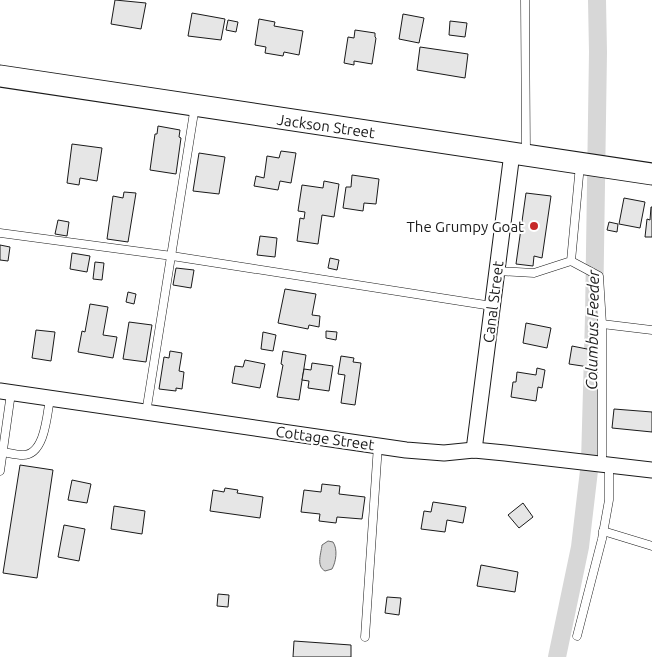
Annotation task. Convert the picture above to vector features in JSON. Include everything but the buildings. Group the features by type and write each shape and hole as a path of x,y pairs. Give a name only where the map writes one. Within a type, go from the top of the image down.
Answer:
{"main road":[{"name":"Jackson Street","path":"0,76 652,174"}],"street":[{"name":"Canal Street","path":"474,450 496,271 519,154"},
{"name":"Cottage Street","path":"6,392 444,453 474,450 652,470"}],"lane":[{"path":"519,154 525,0"},
{"path":"146,413 195,106"},
{"path":"571,261 580,164"},
{"path":"0,233 172,256 492,306"},
{"path":"496,271 534,273 571,261 599,276 609,500 576,636"},
{"path":"602,324 652,330"},
{"path":"0,471 3,452 6,392"},
{"path":"3,452 24,456 32,453 40,444 45,429 50,398"},
{"path":"365,637 378,445"},
{"path":"603,531 652,546"}],"shaded area":[{"path":"328,541 333,542 336,548 336,556 332,569 325,571 322,569 320,560 322,545"}],"waterway":[{"name":"Columbus Feeder","path":"557,657 580,547 590,462 594,317 597,0"}],"place":[{"name":"The Grumpy Goat","path":"534,226"}]}
